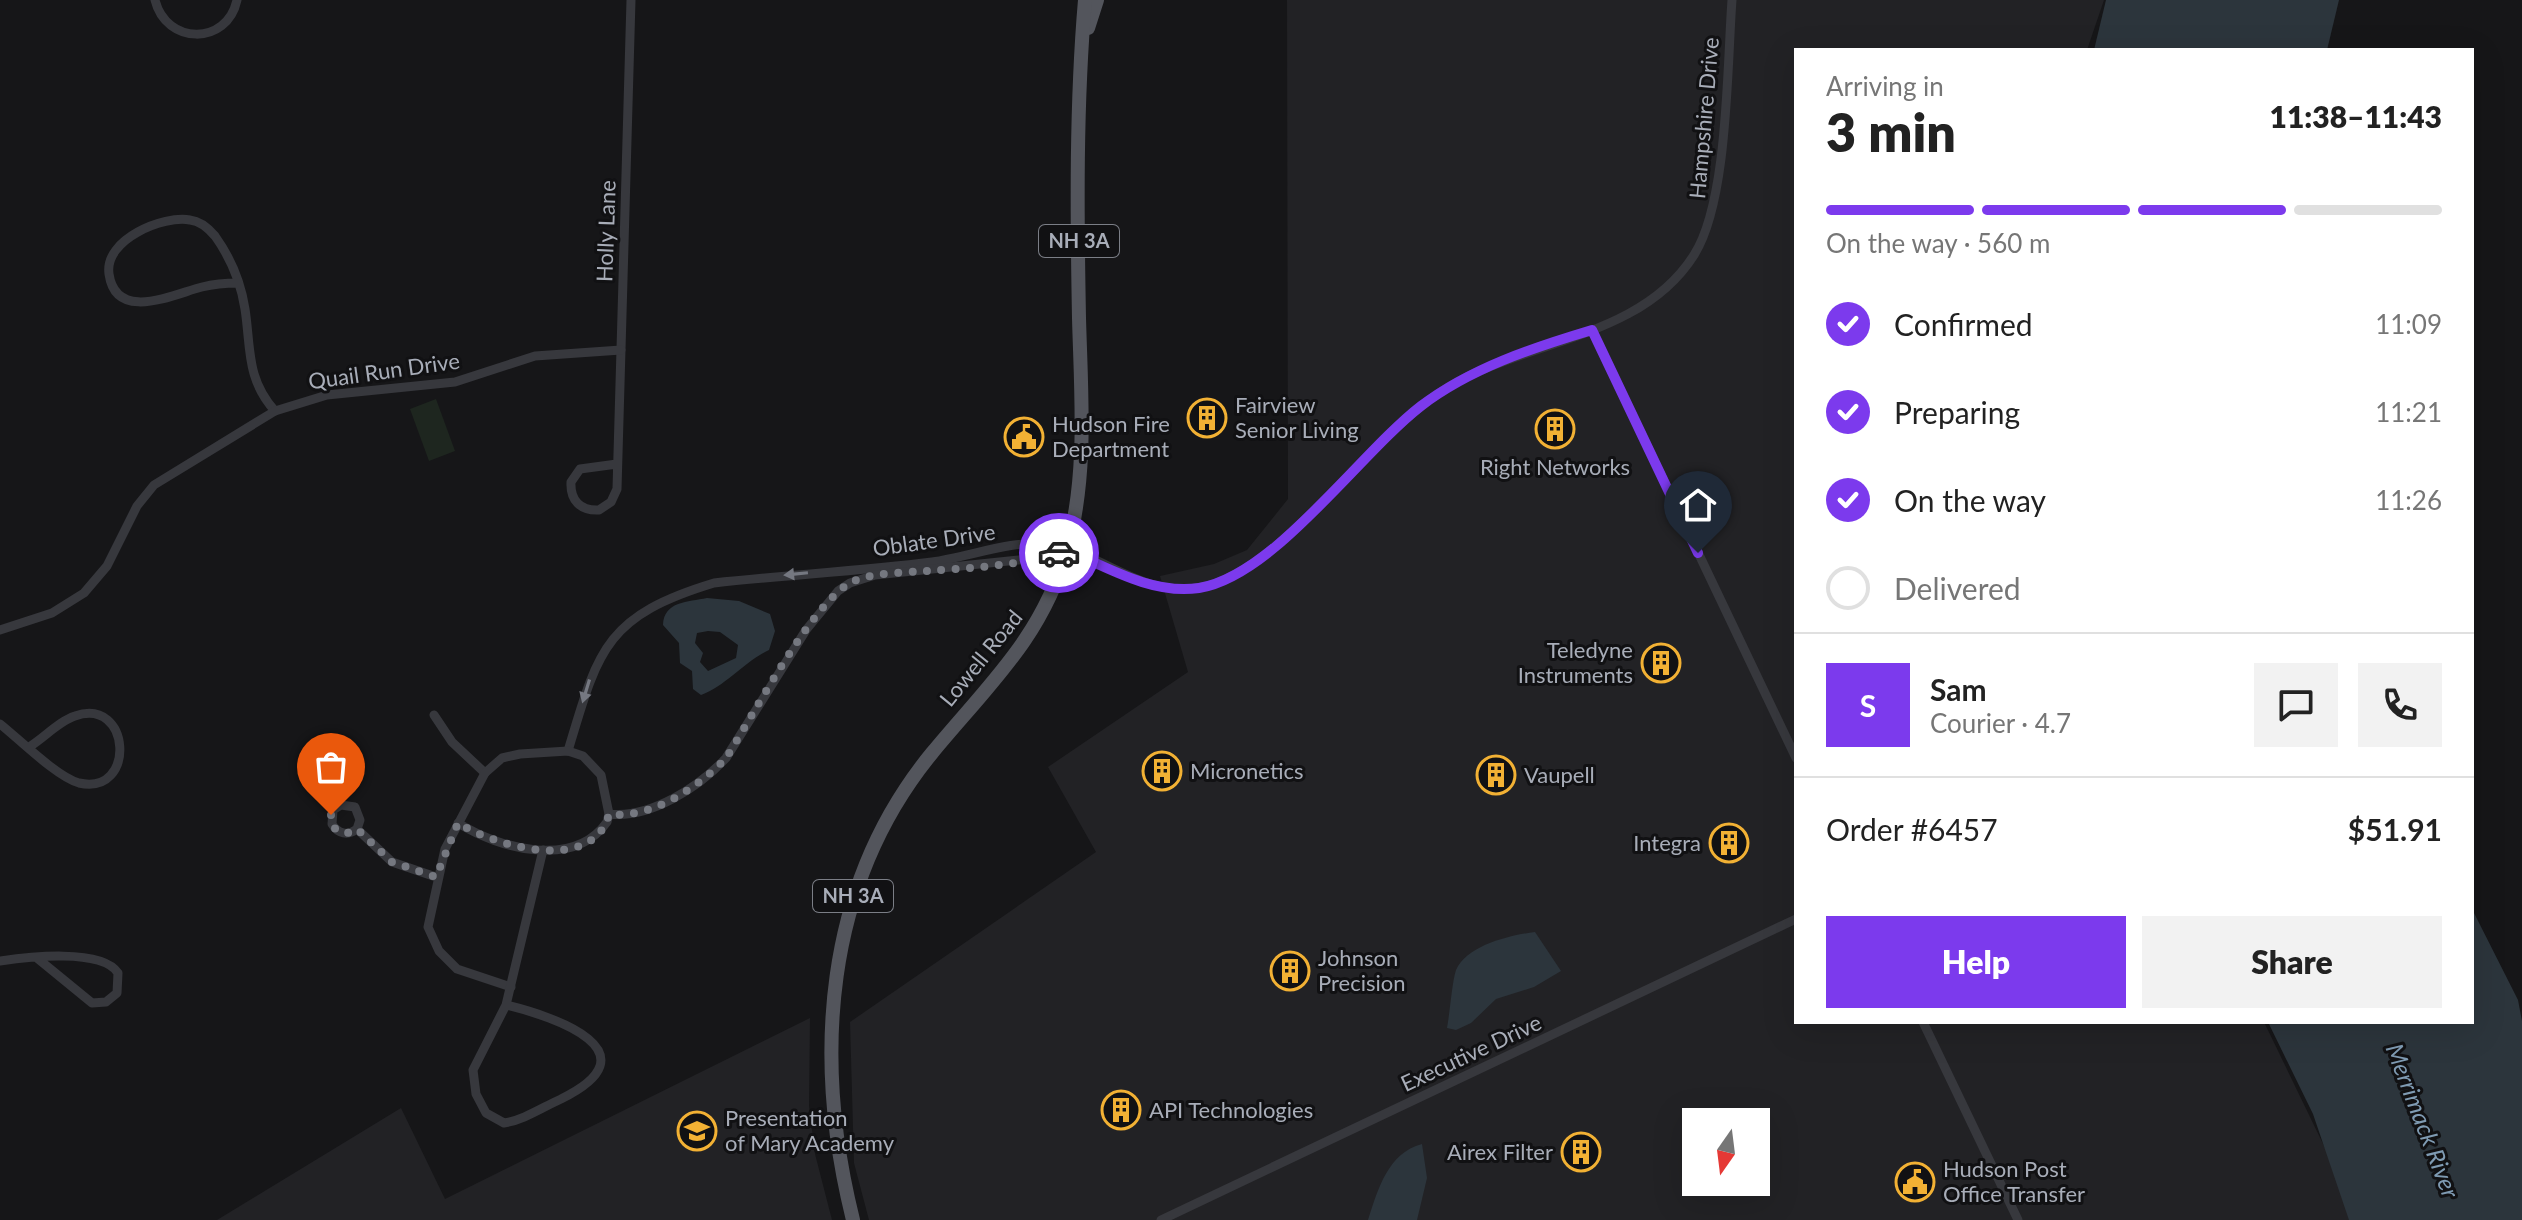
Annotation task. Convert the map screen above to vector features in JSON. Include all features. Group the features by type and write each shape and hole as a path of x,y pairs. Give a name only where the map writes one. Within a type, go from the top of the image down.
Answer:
{"main road":[{"name":"Lowell Road","path":"853,1220 836,1140 830,1069 833,990 851,903 890,811 929,757 1024,645 1040,620 1067,550 1078,497 1085,0"},
{"name":"Lowell Road","path":"1082,48 1097,0"}],"street":[{"path":"155,0 162,17 171,26 196,35 221,27 231,17 237,0"},
{"name":"Holly Lane","path":"617,464 580,469 570,490 577,504 592,510 611,502 617,489 631,0"},
{"name":"Hampshire Drive","path":"1067,550 1159,587 1196,588 1223,581 1260,560 1382,440 1438,394 1479,370 1592,330 1647,304 1667,290 1683,273 1707,231 1718,184 1732,0"},
{"path":"238,283 204,287 142,303 125,298 116,290 109,263 114,248 132,235 189,219 214,235 238,283 246,310 250,369 261,396 275,411"},
{"path":"1592,330 1794,754"},
{"name":"Quail Run Drive","path":"0,630 52,613 84,593 107,566 137,506 154,485 275,411 327,395 455,382 535,356 621,350"},
{"name":"Oblate Drive","path":"568,751 591,672 614,634 680,593 714,583 933,562 1032,545 1047,544 1067,550"},
{"name":"Oblate Drive","path":"838,591 850,583 875,575 1046,557 1067,550"},
{"path":"609,814 632,813 671,799 713,772 726,758 806,630 838,591 836,569"},
{"path":"0,724 68,778 85,784 111,774 122,749 118,732 111,723 96,715 84,714 68,719 29,747"},
{"path":"434,715 452,742 485,773"},
{"path":"458,823 483,836 543,850 566,851 586,844 600,832 609,814 601,775 590,760 568,751 511,756 492,764 458,823 436,877 427,919 433,942 465,974 511,987"},
{"path":"357,829 392,862 436,877"},
{"path":"506,1005 570,1025 593,1045 599,1061 595,1076 584,1087 504,1123 486,1113 473,1082 476,1058 506,1005 543,850"},
{"name":"Executive Drive","path":"1161,1220 1794,920"},
{"path":"0,961 37,958 93,958 109,962 118,973 117,993 99,1003 85,1000 37,958"},
{"path":"1924,1024 2018,1220"}],"shaded area":[{"path":"1287,0 2104,0 2088,48 1794,48 1794,1024 2265,1024 2342,1183 2351,1220 869,1220 854,1163 850,1022 1096,852 1048,767 1188,672 1160,576 1214,564 1247,550 1288,499"},
{"path":"436,399 455,451 429,461 410,409"},
{"name":"Presentation of Mary Academy","path":"810,1018 809,1106 815,1154 832,1220 217,1220 401,1108 445,1199"}],"water":[{"path":"2106,0 2339,0 2327,48 2094,48"},
{"path":"707,598 739,601 770,614 775,631 769,650 719,686 701,695 693,689 692,671 680,663 679,643 663,625 664,617 672,607","holes":["720,632 738,645 736,658 708,671 700,662 703,653 695,643 697,633"]},
{"name":"Merrimack River","path":"2474,913 2518,1000 2522,1021 2522,1220 2349,1220 2313,1114 2269,1024 2474,1024"},
{"path":"1535,932 1561,971 1534,987 1496,999 1471,1023 1456,1030 1447,1028 1456,970 1462,961 1491,943"},
{"path":"1422,1144 1427,1178 1417,1220 1368,1220 1393,1164 1401,1155"}],"way so far":[{"path":"331,815 332,824 338,832 348,833 357,829 392,862 436,877 458,823 483,836 543,850 575,849 600,832 609,814 632,813 671,799 713,772 726,758 806,630 838,591 850,583 875,575 940,570 1059,553"}],"place":[{"name":"Fairview Senior Living","path":"1207,418"},
{"name":"Right Networks","path":"1555,429"},
{"name":"Hudson Fire Department","path":"1024,437"},
{"name":"Teledyne Instruments","path":"1661,663"},
{"name":"Micronetics","path":"1162,771"},
{"name":"Vaupell","path":"1496,775"},
{"name":"Integra","path":"1729,843"},
{"name":"Johnson Precision","path":"1290,971"},
{"name":"API Technologies","path":"1121,1110"},
{"name":"Presentation of Mary Academy","path":"697,1131"},
{"name":"Airex Filter","path":"1581,1152"},
{"name":"Hudson Post Office Transfer","path":"1915,1182"}],"route":[{"path":"1059,553 1067,550 1159,587 1196,588 1223,581 1260,560 1382,440 1438,394 1479,370 1592,330 1698,553"}]}
